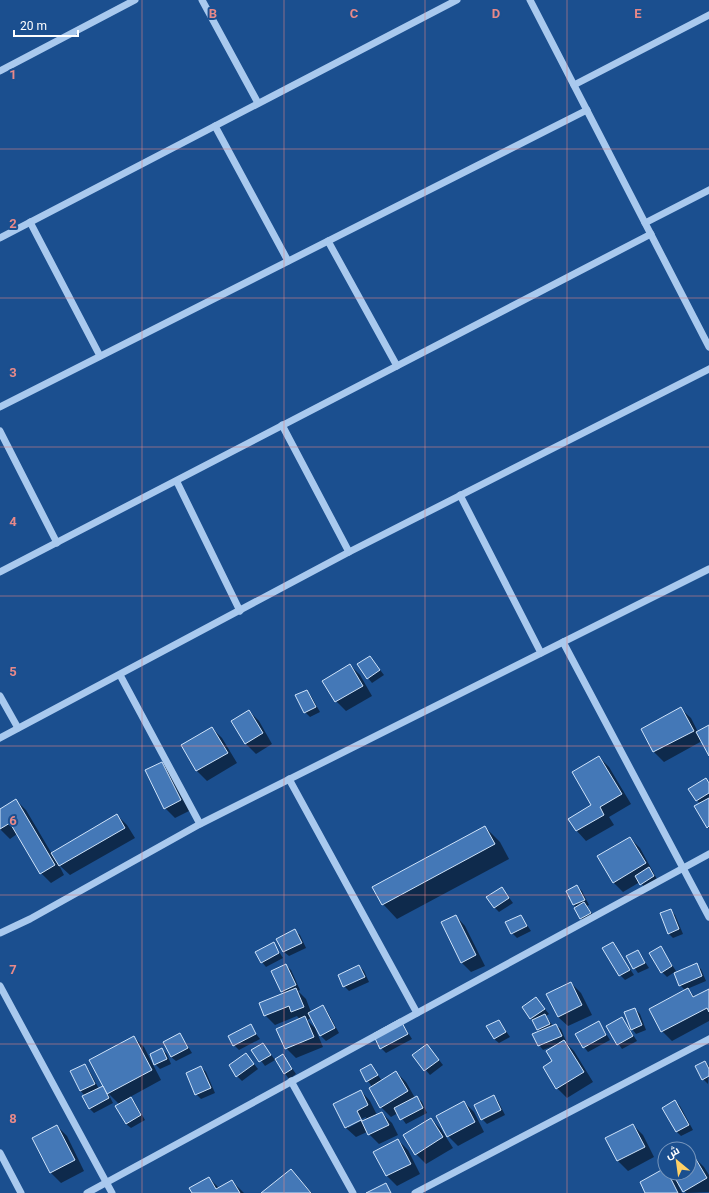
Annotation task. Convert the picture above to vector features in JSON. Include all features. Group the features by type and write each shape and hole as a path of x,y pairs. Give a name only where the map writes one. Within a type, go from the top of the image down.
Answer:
{"street":[{"path":"0,70 121,3 135,0"},
{"path":"202,0 258,103"},
{"path":"0,238 457,0"},
{"path":"530,0 709,347"},
{"path":"574,85 709,15"},
{"path":"0,407 587,110"},
{"path":"215,126 288,261"},
{"path":"645,223 709,190"},
{"path":"30,222 100,356"},
{"path":"0,572 177,482 282,425 651,234"},
{"path":"328,241 397,366"},
{"path":"0,738 349,552 709,369"},
{"path":"282,425 349,552"},
{"path":"0,432 57,543"},
{"path":"177,482 240,610"},
{"path":"460,495 541,653"},
{"path":"0,933 30,919 200,824 709,569"},
{"path":"563,642 709,916"},
{"path":"120,675 200,824"},
{"path":"0,696 18,728"},
{"path":"289,779 416,1013"},
{"path":"87,1193 709,854"},
{"path":"0,986 112,1193"},
{"path":"419,1192 709,1039"},
{"path":"292,1081 354,1193"},
{"path":"0,1153 21,1193"}],"building":[{"path":"370,656 380,670 367,679 357,664"},
{"path":"350,664 363,686 335,702 322,681"},
{"path":"307,690 316,707 304,713 295,695"},
{"path":"681,707 694,731 653,752 641,729"},
{"path":"249,710 263,733 245,744 231,721"},
{"path":"709,725 709,756 696,732"},
{"path":"212,727 228,753 196,771 181,745"},
{"path":"599,756 622,794 600,807 604,815 576,831 568,819 591,805 572,772"},
{"path":"162,762 181,800 164,809 145,770"},
{"path":"706,778 709,783 709,793 696,801 688,789"},
{"path":"709,798 709,826 707,828 694,806"},
{"path":"16,799 55,865 40,874 10,823 0,829 0,809"},
{"path":"117,814 125,828 59,866 51,853"},
{"path":"485,826 495,844 382,905 372,887"},
{"path":"630,837 646,863 613,883 597,856"},
{"path":"649,867 654,876 640,885 635,876"},
{"path":"577,885 585,900 573,905 566,891"},
{"path":"502,887 509,898 494,908 486,897"},
{"path":"584,902 591,913 580,919 574,908"},
{"path":"671,909 679,929 668,934 660,913"},
{"path":"456,915 476,955 461,963 441,922"},
{"path":"521,915 527,926 511,934 505,922"},
{"path":"295,929 302,943 283,952 276,939"},
{"path":"274,942 279,953 261,963 255,952"},
{"path":"613,942 630,970 619,976 602,948"},
{"path":"661,946 672,966 661,973 649,953"},
{"path":"638,950 645,963 633,969 626,956"},
{"path":"697,963 702,976 679,986 674,973"},
{"path":"286,964 296,985 281,992 271,971"},
{"path":"359,965 365,977 343,987 338,975"},
{"path":"571,982 582,1005 558,1017 546,994"},
{"path":"296,988 304,1007 291,1012 289,1006 264,1016 259,1003"},
{"path":"688,988 693,997 709,989 709,1012 707,1008 661,1032 649,1009"},
{"path":"536,997 545,1009 530,1019 522,1007"},
{"path":"323,1005 335,1028 320,1036 308,1013"},
{"path":"635,1008 642,1025 631,1030 624,1012"},
{"path":"545,1014 550,1024 537,1030 532,1020"},
{"path":"305,1016 314,1037 285,1049 276,1029"},
{"path":"622,1017 633,1036 617,1045 606,1026"},
{"path":"400,1019 408,1034 380,1049 373,1034"},
{"path":"499,1020 506,1032 494,1039 486,1026"},
{"path":"599,1021 606,1035 583,1048 575,1034"},
{"path":"251,1024 256,1034 233,1046 228,1036"},
{"path":"556,1024 562,1036 538,1046 532,1034"},
{"path":"180,1033 188,1048 171,1057 163,1042"},
{"path":"134,1036 152,1070 107,1094 89,1060"},
{"path":"564,1040 584,1072 556,1089 543,1067 552,1061 546,1051"},
{"path":"263,1043 271,1055 259,1062 251,1050"},
{"path":"427,1044 439,1060 424,1071 412,1055"},
{"path":"162,1048 167,1059 154,1065 150,1054"},
{"path":"246,1053 254,1064 236,1077 229,1065"},
{"path":"283,1054 292,1069 284,1074 275,1059"},
{"path":"705,1061 709,1069 709,1076 702,1080 695,1066"},
{"path":"85,1064 95,1084 80,1091 70,1071"},
{"path":"371,1064 378,1075 366,1082 360,1070"},
{"path":"201,1066 211,1088 195,1095 186,1073"},
{"path":"396,1071 408,1091 380,1108 369,1088"},
{"path":"103,1086 109,1098 89,1109 82,1096"},
{"path":"361,1090 368,1105 357,1111 362,1121 382,1112 389,1125 368,1135 361,1120 345,1128 333,1104"},
{"path":"494,1095 501,1110 481,1120 474,1105"},
{"path":"417,1096 423,1108 400,1120 394,1108"},
{"path":"131,1097 141,1115 126,1124 115,1106"},
{"path":"675,1100 689,1125 676,1132 662,1108"},
{"path":"464,1101 475,1122 447,1137 436,1116"},
{"path":"431,1118 443,1137 415,1155 403,1135"},
{"path":"633,1124 645,1147 617,1161 605,1138"},
{"path":"57,1125 75,1160 50,1173 32,1138"},
{"path":"398,1139 411,1164 386,1176 373,1152"},
{"path":"697,1161 707,1178 683,1192 677,1181 697,1181"},
{"path":"291,1169 311,1193 261,1193"},
{"path":"657,1172 657,1181 672,1181 678,1193 645,1193 640,1182"},
{"path":"209,1177 216,1189 232,1180 240,1193 192,1193 189,1188"},
{"path":"386,1183 391,1193 366,1193"}]}
